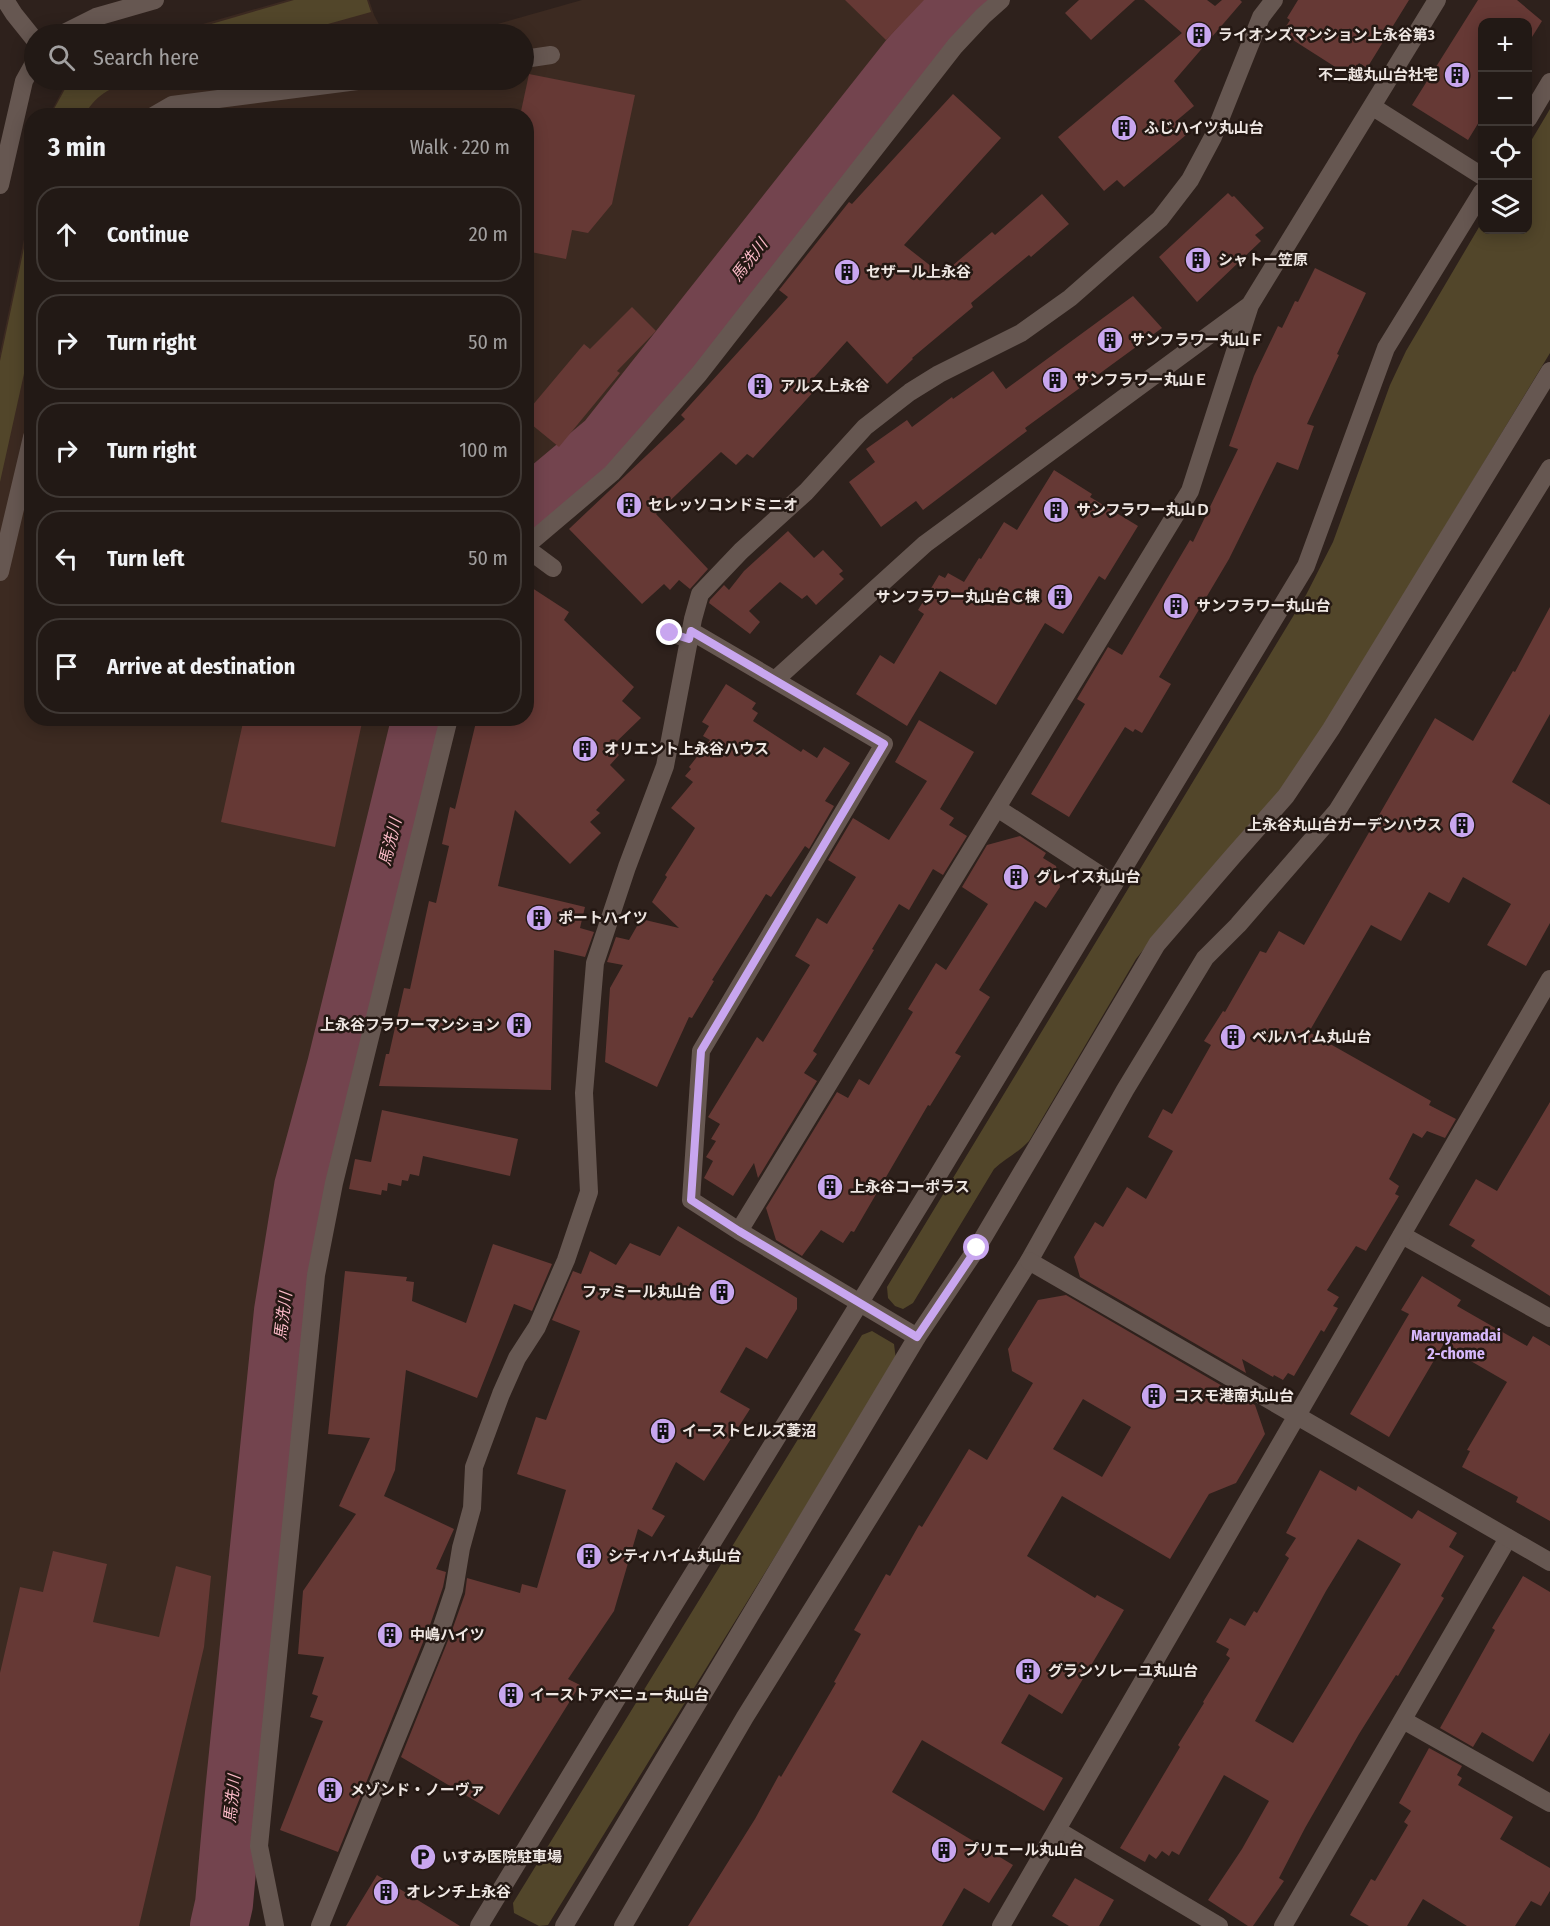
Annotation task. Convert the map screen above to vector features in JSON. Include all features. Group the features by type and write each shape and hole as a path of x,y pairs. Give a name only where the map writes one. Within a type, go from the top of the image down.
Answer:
{"street":[{"path":"5,0 24,26"},
{"path":"82,24 96,17 155,0"},
{"path":"534,540 612,473 699,374 955,46 1001,0"},
{"path":"320,1926 454,1590 461,1548 472,1508 474,1467 517,1358 537,1327 566,1260 589,1192 584,1093 595,963 627,867 665,766 700,594 741,550 806,492 865,427 910,392 939,374 1021,333 1070,297 1160,219 1190,180 1213,137 1260,17 1274,0"},
{"path":"739,1231 1190,491 1250,305 1437,0"},
{"path":"534,58 551,56"},
{"path":"0,185 24,81"},
{"path":"1532,111 1550,82"},
{"path":"167,108 172,105 288,90"},
{"path":"1373,107 1478,173"},
{"path":"479,1926 648,1646 860,1303 1306,566 1386,348 1478,198"},
{"path":"775,680 924,544 1250,305"},
{"path":"564,1926 917,1337 977,1248 1158,944 1286,796 1331,729 1550,371"},
{"path":"623,1926 745,1717 1029,1261 1125,1090 1205,958 1238,925 1337,811 1550,468"},
{"path":"0,572 24,471"},
{"path":"534,553 553,568"},
{"path":"670,633 690,635 775,680 884,744 701,1051 691,1200 917,1337"},
{"path":"275,1926 259,1846 316,1275 334,1183 447,726"},
{"path":"997,808 1114,884"},
{"path":"1001,1926 1550,979"},
{"path":"1402,1235 1550,1318"},
{"path":"1029,1261 1550,1562"},
{"path":"1283,1926 1508,1538"},
{"path":"1403,1720 1550,1803"},
{"path":"1057,1830 1219,1926"}],"shaded area":[{"path":"287,0 369,0 379,24 203,24"},
{"path":"294,0 367,0 371,12 328,24 211,24"},
{"path":"582,0 946,0 908,37 693,307 596,420 534,481 534,108 53,108 63,90 534,90 534,24 497,24"},
{"path":"64,90 110,90 90,108 55,108"},
{"path":"1550,109 1550,353 1305,758 1280,793 1177,907 1136,959 1029,1141 994,1169 913,1303 903,1309 895,1306 888,1298 887,1287 1306,595 1333,542 1390,385 1406,351 1478,229 1478,234 1532,234 1532,139"},
{"path":"24,239 24,726 401,726 296,1168 273,1291 205,1926 0,1926 0,353"},
{"path":"24,248 24,374 0,482 0,361"},
{"path":"872,1331 894,1344 896,1360 548,1925 539,1926 514,1913 513,1903 862,1335"}],"building":[{"path":"845,0 924,0 886,40"},
{"path":"1079,0 1135,0 1091,40 1065,13"},
{"name":"ふじハイツ丸山台","path":"1144,0 1207,0 1215,6 1222,0 1242,2 1174,81 1194,106 1175,122 1186,135 1124,187 1117,180 1104,191 1058,137 1182,33"},
{"path":"1298,0 1409,0 1367,68 1359,63 1351,77 1282,33 1290,20 1287,18"},
{"name":"不二越丸山台社宅","path":"1478,0 1517,0 1542,21 1532,37 1532,18 1478,18 1478,124 1468,140 1412,105"},
{"path":"534,75 635,95 612,204 588,233 572,230 566,259 534,253 534,108 522,108 526,90 534,90"},
{"path":"953,94 1001,138 904,245 941,274 992,232 995,235 1042,194 1069,224 1031,257 1029,255 971,303 973,307 912,358 887,384 847,341 809,383 816,389 753,458 747,454 736,465 721,452 656,514 708,569 690,589 679,580 670,590 664,584 642,604 569,529 685,419 681,415 788,297 779,290 849,202 852,204"},
{"name":"シャトー笠原","path":"1228,193 1234,196 1264,228 1255,235 1261,241 1197,302 1159,257"},
{"path":"1315,268 1366,293 1307,424 1314,426 1298,470 1277,462 1229,559 1159,677 1171,684 1142,733 1135,729 1133,732 1125,727 1069,817 1031,794 1085,704 1077,699 1108,647 1122,655 1190,540 1193,542 1238,449 1229,446 1254,376 1278,326 1282,328"},
{"path":"1133,296 1162,328 1025,428 1027,431 923,510 916,501 881,527 849,482 875,462 866,449 907,420 912,427 952,397 953,399 993,371 1006,389"},
{"path":"632,307 656,331 617,371 620,373 559,447 534,427 534,403 584,344 590,349"},
{"path":"1054,470 1092,494 1090,497 1138,526 1105,580 1099,576 1063,634 1045,623 996,705 940,671 907,726 856,694 880,655 894,664 924,614 918,610 939,575 945,578 948,573 964,582 1004,522 1017,530"},
{"path":"788,531 814,558 823,550 843,571 839,574 844,579 816,605 807,595 802,599 780,582 749,611 760,622 750,634 709,603 710,600 724,585 729,590 744,571"},
{"path":"534,589 569,612 564,620 634,687 622,701 641,718 611,747 619,755 610,765 625,780 596,810 600,813 590,822 601,833 570,864 515,810 498,886 585,907 580,928 594,932 585,957 554,950 551,1090 379,1086 404,988 410,989 429,901 436,903 449,846 442,844 450,807 455,809 475,726 534,726"},
{"path":"1550,607 1550,714 1512,782 1550,805 1550,923 1526,966 1487,945 1511,904 1463,877 1449,903 1429,892 1401,941 1371,925 1309,1032 1431,1101 1429,1105 1456,1119 1445,1138 1427,1131 1422,1138 1413,1133 1389,1179 1399,1186 1395,1194 1399,1196 1366,1251 1356,1246 1327,1290 1339,1297 1333,1306 1338,1308 1324,1332 1321,1330 1294,1376 1288,1373 1283,1380 1274,1375 1273,1377 1242,1359 1246,1373 1080,1277 1074,1257 1095,1222 1103,1227 1127,1187 1146,1199 1173,1151 1148,1137 1163,1109 1172,1114 1211,1045 1204,1041 1223,1011 1225,1012 1260,951 1266,953 1279,931 1304,945 1435,718 1473,741 1513,671 1515,672"},
{"path":"726,684 756,703 752,709 758,713 753,721 801,752 803,749 817,758 824,747 850,763 825,801 834,806 809,849 805,846 771,897 766,894 712,980 714,981 692,1018 689,1017 657,1087 605,1062 610,988 623,965 607,962 616,937 629,940 641,919 679,928 652,902 667,877 665,875 695,828 671,808 693,782 685,776 691,769 689,767 710,740 703,736 709,726 702,722"},
{"path":"919,720 974,752 940,809 954,818 949,825 967,836 943,875 933,869 909,910 899,904 813,1051 817,1054 804,1073 817,1081 758,1178 754,1163 733,1196 704,1178 713,1161 706,1157 716,1141 711,1139 720,1124 708,1117 757,1037 763,1042 810,965 795,956 817,918 827,924 856,877 828,860 853,818 889,840 927,781 895,762"},
{"path":"242,726 361,726 335,847 221,822"},
{"path":"1020,836 1046,853 1043,858 1056,866 1060,887 1046,908 1035,901 979,990 990,997 955,1053 961,1056 930,1106 928,1105 854,1232 851,1231 843,1243 821,1230 802,1256 776,1240 766,1208 837,1092 848,1098 859,1079 869,1085 913,1012 908,1009 936,963 946,970 988,904 962,887 987,845"},
{"path":"1550,1102 1550,1296 1471,1246 1475,1240 1449,1225 1476,1179 1497,1191"},
{"path":"382,1110 518,1139 510,1176 423,1156 419,1176 410,1174 408,1181 402,1180 401,1186 388,1183 387,1191 382,1190 381,1195 349,1189 355,1159 371,1162"},
{"path":"678,1226 797,1298 797,1309 767,1359 746,1347 720,1392 750,1409 704,1481 676,1462 652,1509 665,1516 652,1537 638,1529 614,1611 568,1679 580,1685 499,1815 401,1757 451,1633 465,1594 467,1578 520,1593 522,1584 537,1588 566,1490 517,1474 536,1417 546,1420 580,1331 552,1320 573,1271 581,1274 590,1251 616,1265 630,1243 660,1256"},
{"path":"493,1244 552,1264 532,1311 514,1304 477,1398 406,1370 395,1470 384,1496 454,1529 436,1569 446,1572 430,1625 338,1852 280,1830 323,1721 310,1717 318,1696 312,1694 324,1657 298,1654 303,1591 356,1514 339,1506 370,1438 328,1434 345,1271 407,1277 406,1281 414,1282 412,1301 466,1323"},
{"path":"1422,1276 1461,1300 1457,1306 1527,1346 1533,1336 1550,1346 1550,1521 1516,1502 1518,1497 1462,1467 1470,1451 1467,1450 1507,1382 1443,1345 1389,1437 1350,1414 1409,1314 1401,1310"},
{"path":"1066,1295 1255,1405 1265,1434 1236,1483 1209,1494 1170,1559 1062,1496 1027,1556 1095,1598 1097,1595 1124,1610 1062,1714 1029,1694 1001,1743 1063,1778 1044,1811 922,1740 892,1792 1013,1865 989,1903 964,1888 942,1926 688,1926 755,1819 779,1775 781,1777 836,1683 834,1682 861,1634 854,1630 886,1574 890,1576 919,1525 922,1527 969,1449 987,1460 1033,1383 1012,1371 1008,1349 1038,1300","holes":["1083,1399 1131,1427 1102,1477 1053,1449"]},
{"path":"1320,1470 1356,1491 1358,1486 1412,1519 1418,1510 1457,1533 1449,1547 1464,1556 1441,1596 1444,1598 1398,1676 1396,1675 1359,1734 1305,1828 1279,1878 1284,1881 1253,1926 1248,1926 1208,1900 1242,1849 1269,1801 1224,1775 1179,1855 1172,1851 1169,1856 1162,1851 1156,1859 1149,1854 1145,1862 1120,1848 1230,1658 1226,1655 1229,1649 1216,1642 1230,1618 1245,1626 1254,1611 1257,1613 1289,1558 1285,1555 1296,1538 1286,1533","holes":["1358,1539 1401,1564 1293,1743 1255,1721 1326,1591"]},
{"path":"53,1551 107,1564 93,1622 159,1637 176,1566 211,1576 204,1647 139,1926 0,1926 0,1673 20,1587 43,1592"},
{"path":"1523,1576 1550,1592 1550,1733 1533,1762 1482,1732 1473,1747 1440,1728 1495,1630 1492,1628"},
{"path":"1429,1748 1462,1766 1457,1775 1462,1778 1458,1785 1513,1817 1500,1839 1550,1868 1550,1891 1541,1906 1531,1901 1515,1926 1467,1926 1423,1899 1407,1926 1369,1926 1350,1915 1371,1879 1375,1881 1408,1825 1404,1822 1411,1811 1399,1803"},
{"name":"オレンチ上永谷","path":"377,1875 460,1926 346,1926"},
{"path":"1075,1878 1114,1900 1099,1926 1069,1926 1052,1916"}],"waterway":[{"name":"馬洗川","path":"534,501 606,441 909,58 960,0"},
{"name":"馬洗川","path":"219,1926 224,1904 283,1311 303,1187 336,1066 419,726"}],"place":[{"name":"ライオンズマンション上永谷第3","path":"1199,35"},
{"name":"不二越丸山台社宅","path":"1457,75"},
{"name":"ふじハイツ丸山台","path":"1124,128"},
{"name":"シャトー笠原","path":"1198,260"},
{"name":"セザール上永谷","path":"847,272"},
{"name":"サンフラワー丸山Ｆ","path":"1110,340"},
{"name":"サンフラワー丸山Ｅ","path":"1055,380"},
{"name":"アルス上永谷","path":"760,386"},
{"name":"セレッソコンドミニオ","path":"629,505"},
{"name":"サンフラワー丸山Ｄ","path":"1056,510"},
{"name":"サンフラワー丸山台Ｃ棟","path":"1060,597"},
{"name":"サンフラワー丸山台","path":"1176,606"},
{"name":"オリエント上永谷ハウス","path":"585,749"},
{"name":"上永谷丸山台ガーデンハウス","path":"1462,825"},
{"name":"グレイス丸山台","path":"1016,877"},
{"name":"ポートハイツ","path":"539,918"},
{"name":"上永谷フラワーマンション","path":"519,1025"},
{"name":"ベルハイム丸山台","path":"1233,1037"},
{"name":"上永谷コーポラス","path":"830,1187"},
{"name":"ファミール丸山台","path":"722,1292"},
{"name":"コスモ港南丸山台","path":"1154,1396"},
{"name":"イーストヒルズ菱沼","path":"663,1431"},
{"name":"シティハイム丸山台","path":"589,1556"},
{"name":"中嶋ハイツ","path":"390,1635"},
{"name":"グランソレーユ丸山台","path":"1028,1671"},
{"name":"イーストアベニュー丸山台","path":"511,1695"},
{"name":"メゾンド・ノーヴァ","path":"330,1790"},
{"name":"プリエール丸山台","path":"944,1850"},
{"name":"いすみ医院駐車場","path":"423,1857"},
{"name":"オレンチ上永谷","path":"386,1892"}],"district":[{"name":"Maruyamadai 2-chome","path":"1456,1344"}],"route":[{"path":"670,633 689,639 691,631 884,744 701,1051 691,1200 917,1337 977,1248"}]}
